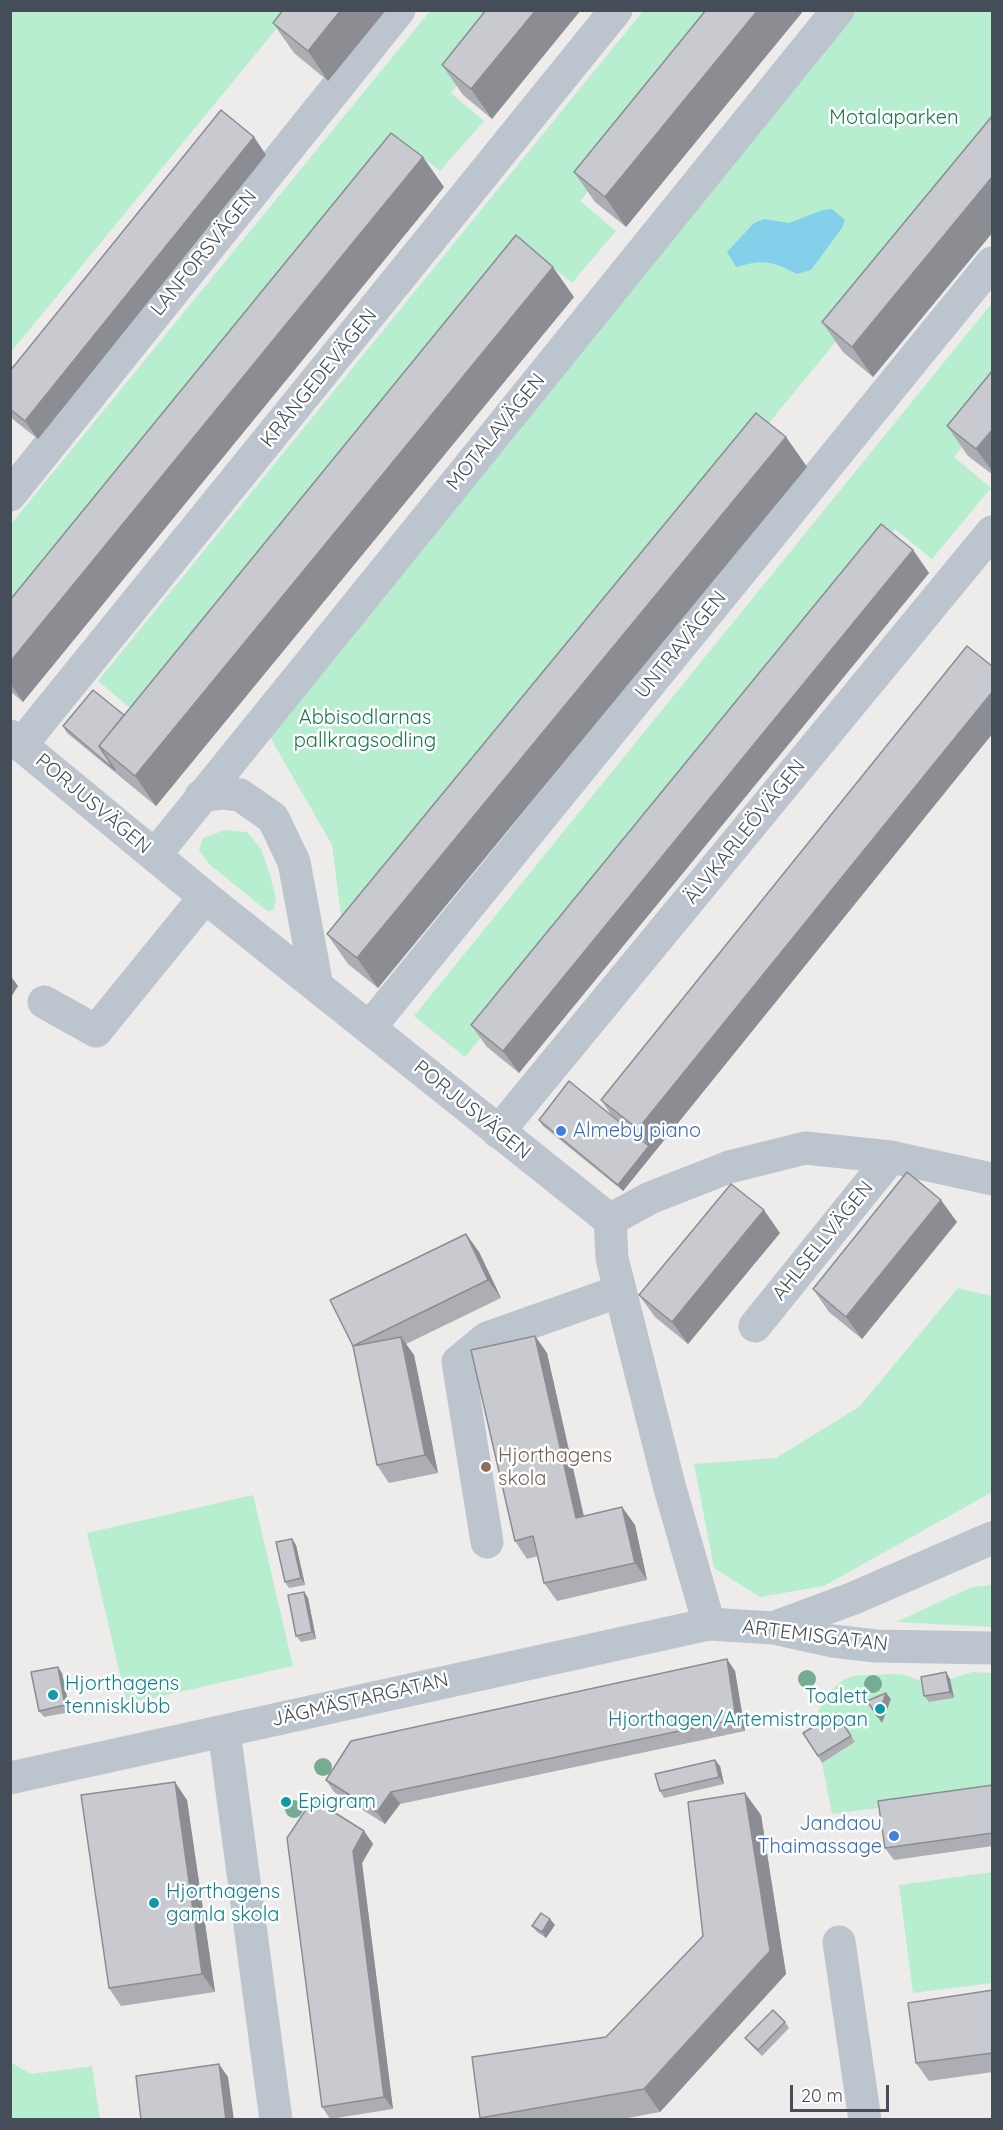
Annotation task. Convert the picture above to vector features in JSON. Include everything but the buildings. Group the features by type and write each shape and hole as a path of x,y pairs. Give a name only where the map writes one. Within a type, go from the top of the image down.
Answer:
{"street":[{"name":"LANFORSVÄGEN","path":"10,495 399,10"},
{"name":"KRÅNGEDEVÄGEN","path":"16,740 616,10"},
{"name":"MOTALAVÄGEN","path":"155,855 838,10"},
{"name":"UNTRAVÄGEN","path":"370,1027 993,263"},
{"name":"ÄLVKARLEÖVÄGEN","path":"498,1132 993,532"},
{"name":"PORJUSVÄGEN","path":"16,740 205,897 610,1220"},
{"path":"201,796 223,793 240,795 273,818 294,862 317,986"},
{"path":"44,1002 96,1031 205,897"},
{"name":"AHLSELLVÄGEN","path":"610,1220 650,1198 729,1167 805,1148 891,1157 993,1179"},
{"name":"AHLSELLVÄGEN","path":"755,1326 891,1157"},
{"path":"610,1220 612,1258 669,1485 709,1624"},
{"path":"487,1542 458,1362 487,1338 620,1290"},
{"path":"773,1628 854,1598 989,1542"},
{"name":"ARTEMISGATAN","path":"709,1624 773,1628 832,1641 876,1646 993,1648"},
{"name":"JÄGMÄSTARGATAN","path":"10,1778 709,1624"},
{"path":"224,1731 276,2120"},
{"path":"839,1942 865,2120"}],"green space":[{"path":"11,11 291,11 11,352"},
{"path":"430,11 519,11 451,93 484,121 440,171 408,146 11,631 11,524"},
{"path":"643,11 736,11 580,201 616,231 572,283 538,256 154,728 98,681"},
{"name":"Motalaparken","path":"855,11 992,11 992,152 344,939 332,845 270,737"},
{"path":"992,303 992,411 954,457 991,488 932,559 895,529 465,1057 414,1016"},
{"path":"225,830 247,832 261,849 276,899 274,910 267,911 209,864 199,850 203,838"},
{"path":"958,1288 992,1296 992,1492 824,1586 760,1597 714,1568 694,1464 776,1458 859,1407"},
{"path":"253,1495 293,1666 127,1704 87,1533"},
{"path":"992,1585 992,1627 896,1622 972,1587"},
{"path":"972,1672 992,1673 992,1793 832,1814 822,1763 855,1742 808,1739 817,1713 833,1689 854,1676 902,1675 926,1683 929,1702 954,1698 950,1679"},
{"path":"992,1872 992,1983 913,1993 899,1885"},
{"path":"10,2062 31,2074 92,2066 100,2119 11,2119"}],"water":[{"path":"832,209 845,220 842,228 811,270 797,274 781,266 761,262 736,267 727,252 754,223 764,219 789,223 823,210"}],"place":[{"name":"Almeby piano","path":"561,1131"},
{"name":"Hjorthagens skola","path":"486,1467"},
{"name":"Hjorthagens tennisklubb","path":"53,1695"},
{"name":"Toalett Hjorthagen/Artemistrappan","path":"880,1709"},
{"name":"Epigram","path":"286,1802"},
{"name":"Jandaou Thaimassage","path":"894,1836"},
{"name":"Hjorthagens gamla skola","path":"154,1903"}],"park label":[{"name":"Abbisodlarnas pallkragsodling","path":"365,730"}]}
